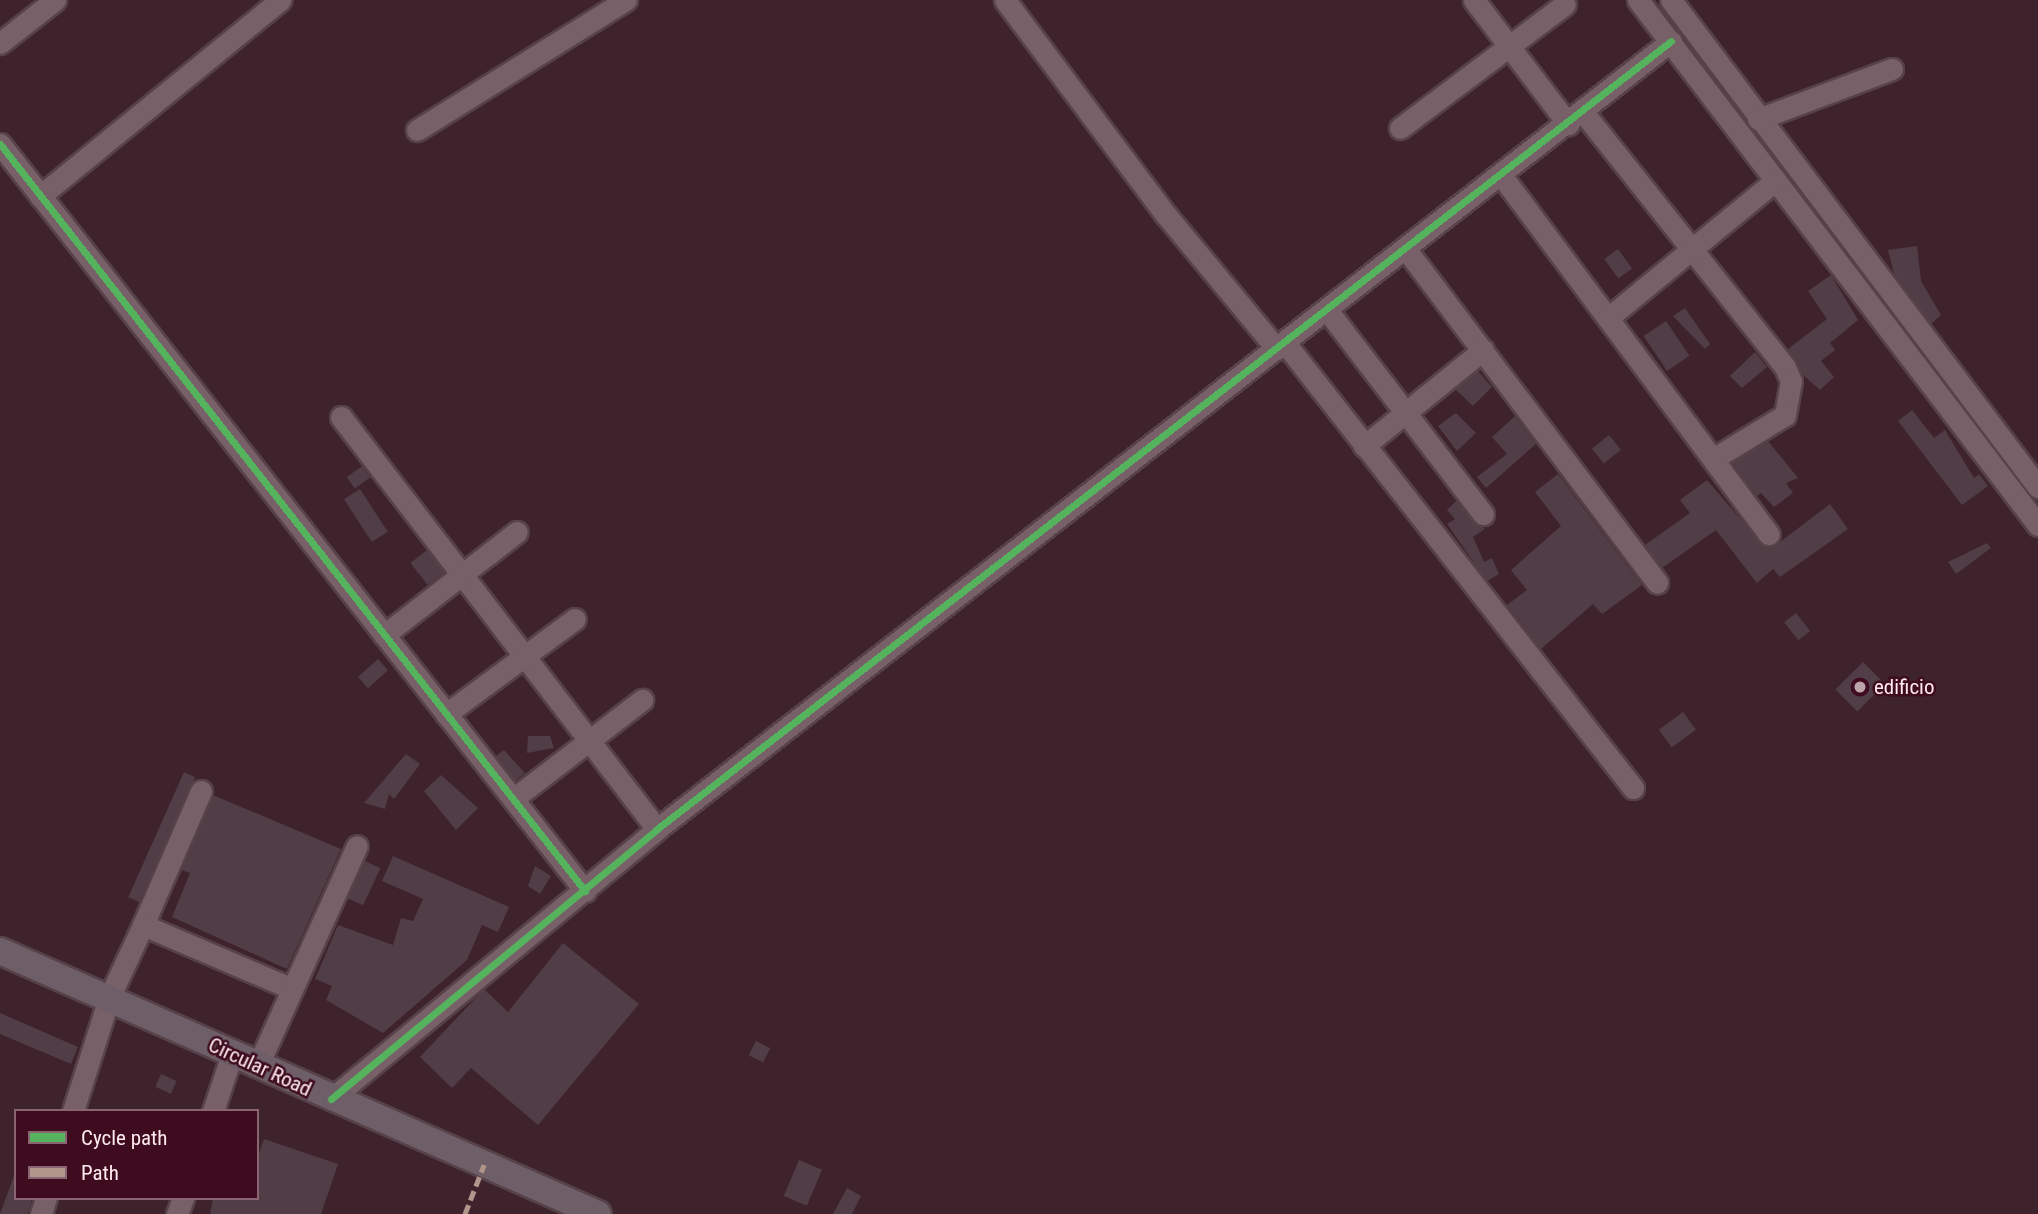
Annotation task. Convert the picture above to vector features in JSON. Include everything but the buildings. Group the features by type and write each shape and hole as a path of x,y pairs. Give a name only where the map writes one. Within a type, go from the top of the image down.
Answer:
{"main road":[{"name":"Circular Road","path":"0,951 331,1099 598,1214"}],"street":[{"path":"0,43 55,0"},
{"path":"40,195 280,0"},
{"path":"417,130 626,0"},
{"path":"1005,0 1158,205 1364,446 1633,789"},
{"path":"1474,0 1509,46 1576,118 1785,367 1791,381 1785,415 1713,459"},
{"path":"1638,0 1776,180 1805,200"},
{"path":"1671,0 1759,119 1805,200 2024,483 2038,525"},
{"path":"1400,128 1565,4"},
{"path":"331,1099 437,1006 585,891 657,829 1576,118 1671,41"},
{"path":"1759,119 1892,69"},
{"path":"0,144 585,891"},
{"path":"1501,175 1769,534"},
{"path":"1608,318 1776,180"},
{"path":"1405,248 1657,583"},
{"path":"1327,310 1483,514"},
{"path":"1364,446 1483,350"},
{"path":"341,417 657,829"},
{"path":"384,635 517,532"},
{"path":"446,714 575,619"},
{"path":"513,799 642,700"},
{"path":"74,1109 109,998 201,791"},
{"path":"258,1065 357,846"},
{"path":"143,925 292,989"},
{"path":"214,1109 232,1054"}],"marked path":[{"path":"465,1214 484,1165"}],"cycle path":[{"path":"331,1099 657,829 1671,41"},
{"path":"0,144 585,891"}],"place":[{"name":"edificio","path":"1860,687"}]}
